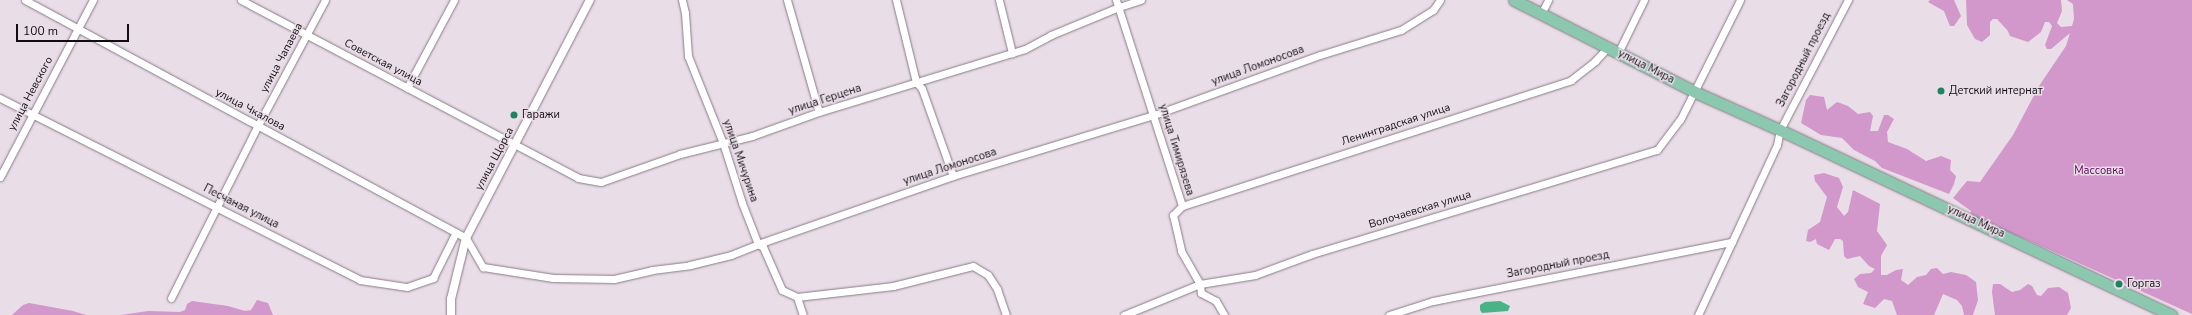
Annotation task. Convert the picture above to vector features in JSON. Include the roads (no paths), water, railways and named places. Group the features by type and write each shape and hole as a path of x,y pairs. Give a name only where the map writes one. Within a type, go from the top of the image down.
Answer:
{"main road":[{"name":"улица Мира","path":"1514,0 1695,92 1780,130 2172,315"}],"street":[{"name":"улица Чкалова","path":"24,0 257,127 466,238"},
{"name":"улица Невского","path":"0,178 93,0"},
{"name":"Советская улица","path":"241,0 515,145"},
{"name":"улица Чапаева","path":"171,298 257,127 325,0"},
{"path":"407,88 454,0"},
{"name":"улица Щорса","path":"451,315 451,299 466,238 590,0"},
{"name":"улица Мичурина","path":"682,0 688,56 723,143 742,203 758,244 763,247 782,290 798,297"},
{"path":"787,0 819,112"},
{"path":"896,0 916,82 922,89 953,176"},
{"path":"999,0 1012,53"},
{"name":"улица Герцена","path":"515,145 578,178 601,182 680,154 752,136 819,112 1012,53 1118,3 1142,0"},
{"name":"улица Ломоносова","path":"466,238 483,267 517,274 568,279 614,279 652,270 704,262 731,255 758,244 953,176 1154,116 1320,55 1401,30 1433,10 1440,0"},
{"path":"1541,14 1548,0"},
{"path":"1618,53 1644,0"},
{"name":"Волочаевская улица","path":"1124,315 1200,284 1255,275 1312,254 1657,150 1680,120 1740,0"},
{"name":"Загородный проезд","path":"1780,130 1848,0"},
{"name":"улица Тимирязева","path":"1118,3 1182,206 1173,215 1181,251 1200,284 1201,293 1216,301 1224,315"},
{"name":"Ленинградская улица","path":"1182,206 1571,80 1595,61 1607,48"},
{"name":"Песчаная улица","path":"0,98 217,206 360,280 407,287 433,278 456,232"},
{"path":"1698,315 1777,146 1780,130"},
{"name":"Загородный проезд","path":"1389,315 1433,301 1732,242"},
{"path":"803,315 798,297 892,286 972,266 988,275 997,289 1006,315"}],"place":[{"name":"Детский интернат","path":"1941,91"},
{"name":"Гаражи","path":"514,115"},
{"name":"Горгаз","path":"2119,284"}],"park label":[{"name":"Массовка","path":"2099,171"}]}
